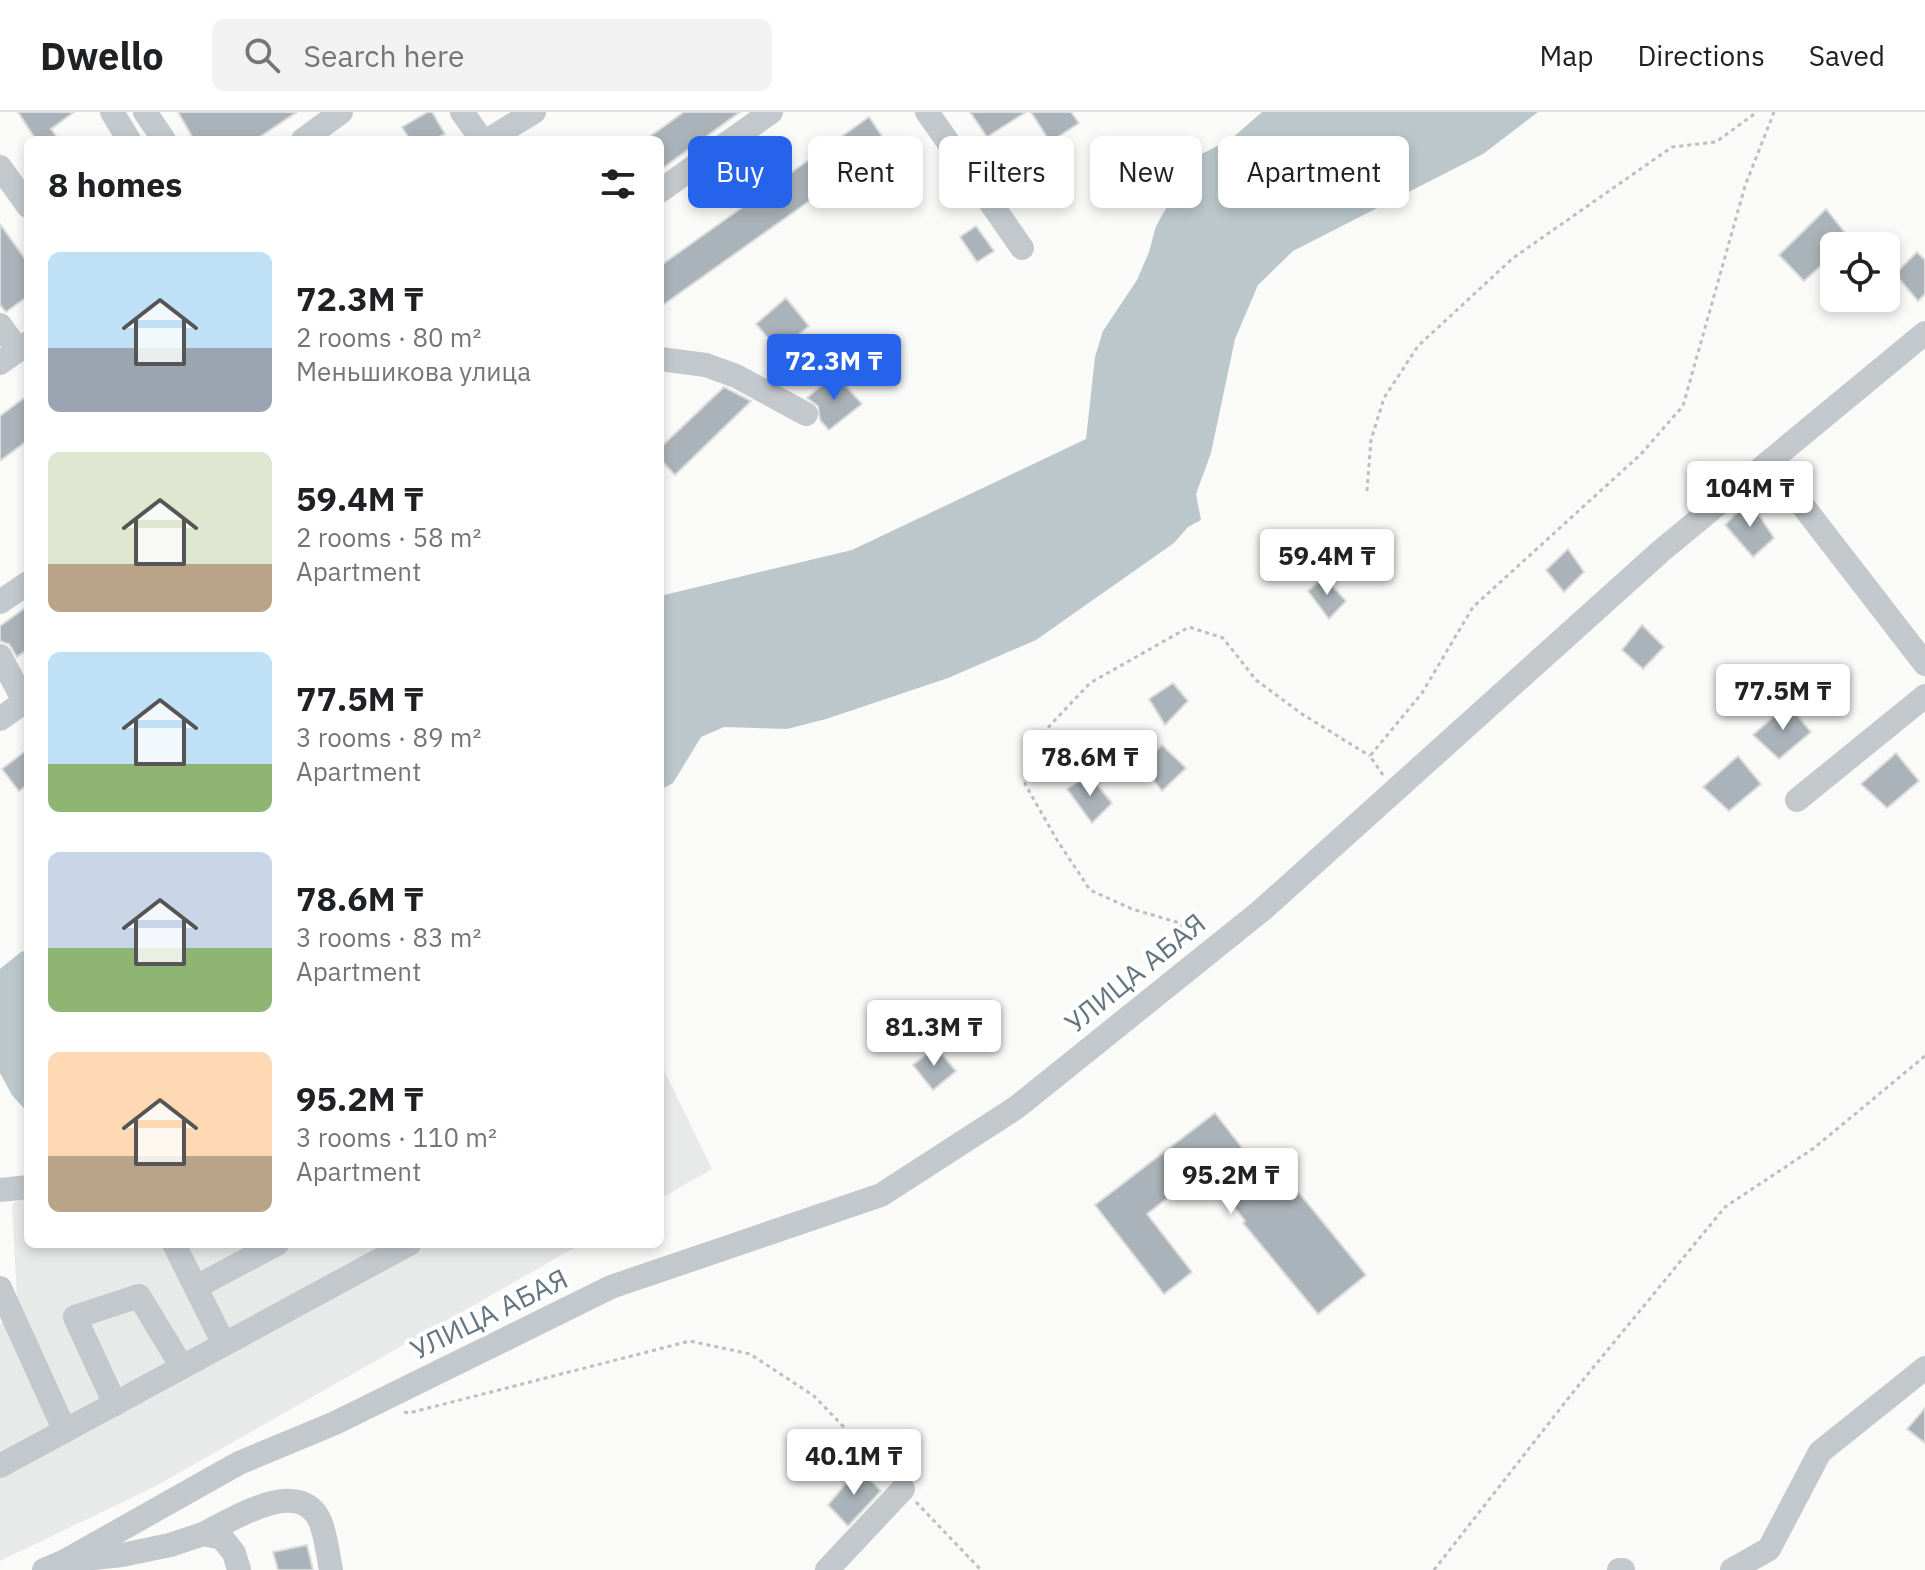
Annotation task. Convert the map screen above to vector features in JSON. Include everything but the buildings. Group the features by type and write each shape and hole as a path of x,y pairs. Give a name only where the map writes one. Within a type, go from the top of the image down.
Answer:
{"street":[{"path":"112,112 124,136"},
{"path":"145,112 161,136"},
{"path":"308,136 341,112"},
{"path":"462,112 482,136"},
{"path":"492,136 534,112"},
{"path":"664,188 771,112"},
{"path":"927,112 1022,248"},
{"path":"0,167 24,200"},
{"path":"0,325 15,352"},
{"name":"УЛИЦА АБАЯ","path":"55,1566 239,1463 335,1423 611,1287 881,1195 1017,1107 1262,910 1661,551 1925,333"},
{"path":"664,360 706,365 736,376 806,414"},
{"path":"1769,462 1925,664"},
{"path":"0,602 24,586"},
{"path":"0,656 24,697"},
{"path":"1797,800 1925,696"},
{"path":"0,719 24,701"},
{"path":"0,1190 24,1187"},
{"path":"176,1248 224,1344"},
{"path":"196,1287 269,1248"},
{"path":"0,1466 402,1248"},
{"path":"0,1288 65,1431"},
{"path":"115,1404 75,1317 139,1296 182,1367"},
{"path":"1732,1570 1769,1549 1820,1452 1925,1368"},
{"path":"827,1570 903,1489"},
{"path":"55,1566 170,1545 203,1534 276,1500 290,1500 308,1508 320,1520 331,1570"},
{"path":"203,1534 222,1538 234,1553 239,1570"}],"path":[{"path":"1367,491 1371,440 1384,398 1418,346 1513,258 1672,147 1716,142 1757,112"},
{"path":"1370,756 1422,693 1473,607 1663,433 1683,406 1745,186 1774,112"},
{"path":"1204,957 1180,923 1132,909 1090,890 1025,784 1040,736 1090,683 1189,627 1223,638 1256,680 1302,714 1370,756 1394,792"},
{"path":"1434,1570 1574,1391 1725,1207 1814,1148 1925,1056"},
{"path":"378,1402 409,1413 690,1341 750,1354 814,1396 981,1570"}],"shaded area":[{"path":"1262,112 1538,112 1483,154 1409,192 1409,136 1235,136"},
{"path":"1218,146 1218,208 1377,208 1293,251 1258,285 1235,339 1211,453 1196,494 1201,520 1188,527 1174,543 1036,640 948,678 826,719 787,729 724,727 701,737 673,783 664,788 664,595 852,550 1086,439 1095,357 1103,331 1137,280 1156,226 1166,208 1202,208 1202,154"},
{"path":"24,951 24,1108 0,1073 0,969"},
{"path":"664,1070 712,1169 664,1197"},
{"path":"24,1186 24,1248 574,1248 154,1487 0,1561 0,1324 18,1316 12,1206"}]}
